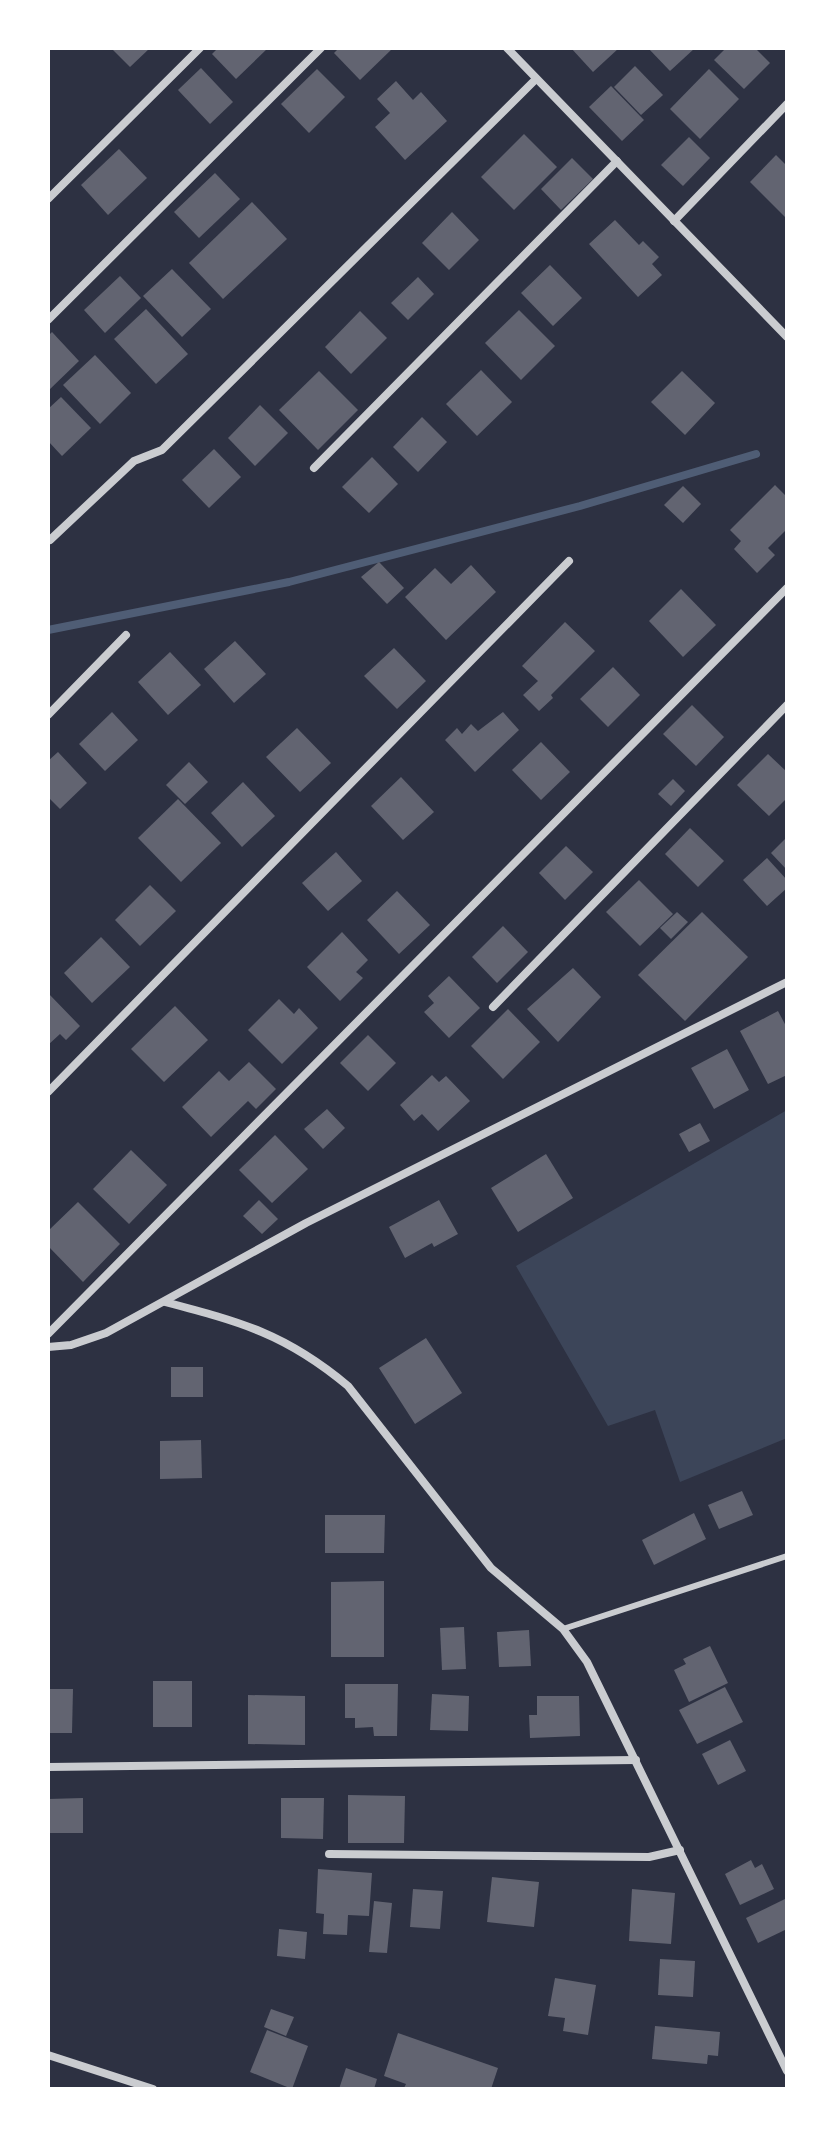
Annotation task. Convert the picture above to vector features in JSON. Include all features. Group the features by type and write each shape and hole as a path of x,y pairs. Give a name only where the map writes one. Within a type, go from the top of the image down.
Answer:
{"street":[{"path":"48,199 200,48"},
{"path":"48,320 321,48"},
{"path":"507,48 787,337"},
{"path":"50,540 134,461 162,450 536,79"},
{"path":"674,221 787,104"},
{"path":"314,468 617,161"},
{"path":"48,1092 569,561"},
{"path":"48,1334 787,588"},
{"path":"48,715 126,635"},
{"path":"493,1007 787,705"},
{"path":"48,1347 71,1345 106,1333 317,1217 787,982"},
{"path":"165,1302 238,1321 282,1339 320,1363 348,1386 491,1568 563,1629 587,1662 787,2071"},
{"path":"48,1767 636,1760"},
{"path":"329,1854 649,1857 680,1850"},
{"path":"48,2055 153,2089"}],"lane":[{"path":"563,1629 787,1556"}],"shaded area":[{"path":"787,1110 787,1438 680,1482 655,1410 608,1426 516,1266"}],"building":[{"path":"111,48 150,48 130,67"},
{"path":"218,48 268,48 236,79 212,54"},
{"path":"339,48 393,48 360,80 334,53"},
{"path":"571,48 619,48 593,72"},
{"path":"648,48 695,48 670,71"},
{"path":"726,48 755,48 770,63 744,89 714,60"},
{"path":"635,66 663,95 641,115 614,87"},
{"path":"201,68 233,102 210,124 178,90"},
{"path":"317,69 345,97 309,133 281,104"},
{"path":"709,69 739,99 700,139 670,109"},
{"path":"396,81 413,100 421,92 447,121 405,160 375,127 390,113 377,99"},
{"path":"611,86 644,120 622,141 589,107"},
{"path":"524,134 557,167 514,210 481,177"},
{"path":"689,137 710,158 683,186 661,165"},
{"path":"119,149 147,178 108,215 81,185"},
{"path":"776,155 787,166 787,219 750,182"},
{"path":"572,158 593,179 561,210 541,189"},
{"path":"215,173 240,199 199,238 174,212"},
{"path":"252,202 287,239 223,299 189,263"},
{"path":"452,212 479,240 449,270 422,243"},
{"path":"615,220 639,245 643,241 659,257 652,264 662,275 638,297 589,244"},
{"path":"550,265 582,298 553,326 521,293"},
{"path":"172,269 211,309 182,337 143,296"},
{"path":"120,276 141,298 105,333 84,310"},
{"path":"418,277 434,294 408,320 391,303"},
{"path":"146,309 188,354 156,384 114,339"},
{"path":"519,310 555,346 521,380 485,343"},
{"path":"360,311 387,338 351,374 325,347"},
{"path":"52,332 79,361 48,391 48,336"},
{"path":"95,355 131,393 100,424 63,385"},
{"path":"481,370 512,402 477,436 446,404"},
{"path":"319,371 358,410 318,450 279,410"},
{"path":"682,371 715,403 685,435 651,402"},
{"path":"61,397 91,428 62,456 48,441 48,409"},
{"path":"260,405 288,433 255,466 228,438"},
{"path":"422,417 447,442 418,472 393,447"},
{"path":"214,449 241,477 209,508 182,480"},
{"path":"372,457 398,484 369,513 342,487"},
{"path":"775,485 787,497 787,529 768,548 775,555 757,573 734,549 741,541 730,530"},
{"path":"683,486 701,504 683,523 664,505"},
{"path":"379,562 404,588 387,604 361,577"},
{"path":"471,565 496,592 446,640 405,597 435,568 451,584"},
{"path":"681,589 716,625 683,657 649,621"},
{"path":"565,622 595,651 539,711 523,695 538,681 522,666"},
{"path":"235,641 266,674 234,703 204,669"},
{"path":"394,648 426,681 397,709 364,676"},
{"path":"170,652 201,685 168,715 138,682"},
{"path":"613,667 640,695 608,727 580,699"},
{"path":"692,705 724,737 696,766 663,734"},
{"path":"112,712 138,740 105,771 79,744"},
{"path":"503,712 519,730 475,772 445,740 457,728 462,734 471,724 478,731"},
{"path":"297,728 331,763 300,792 266,757"},
{"path":"541,742 570,772 541,800 512,770"},
{"path":"58,752 87,783 60,809 48,797 48,761"},
{"path":"768,754 787,772 787,798 769,816 737,785"},
{"path":"189,762 208,782 185,804 166,785"},
{"path":"401,777 434,812 403,840 371,806"},
{"path":"673,779 685,791 671,806 658,794"},
{"path":"243,782 275,816 242,847 211,813"},
{"path":"178,799 221,843 181,882 138,838"},
{"path":"690,828 724,861 698,887 665,854"},
{"path":"787,837 787,870 771,853"},
{"path":"566,846 593,872 565,900 539,873"},
{"path":"336,852 362,881 328,911 302,883"},
{"path":"767,858 787,880 787,888 767,906 743,880"},
{"path":"639,880 673,914 640,946 606,912"},
{"path":"150,885 176,911 140,946 115,920"},
{"path":"397,891 430,925 399,954 367,920"},
{"path":"677,912 688,922 671,939 660,928"},
{"path":"702,912 748,957 685,1021 638,975"},
{"path":"503,926 528,952 497,983 472,957"},
{"path":"342,932 368,960 356,972 363,978 340,1001 307,967"},
{"path":"101,937 130,967 92,1003 64,973"},
{"path":"573,968 601,997 558,1042 527,1009"},
{"path":"449,976 480,1008 449,1038 424,1012 434,1003 428,996"},
{"path":"48,993 80,1026 66,1040 60,1034 48,1045"},
{"path":"279,999 294,1014 299,1008 318,1028 282,1064 248,1030"},
{"path":"175,1006 208,1040 164,1082 131,1049"},
{"path":"508,1009 540,1042 503,1079 471,1046"},
{"path":"778,1011 787,1028 787,1075 768,1084 740,1031"},
{"path":"368,1035 396,1063 368,1091 340,1063"},
{"path":"727,1049 749,1090 714,1109 691,1068"},
{"path":"249,1062 276,1089 256,1109 248,1101 211,1137 182,1107 219,1071 229,1081"},
{"path":"432,1075 439,1082 446,1076 470,1101 438,1131 422,1114 414,1121 400,1105"},
{"path":"327,1109 345,1128 323,1149 304,1129"},
{"path":"700,1123 710,1141 689,1152 679,1134"},
{"path":"275,1135 308,1169 272,1203 239,1170"},
{"path":"131,1150 167,1185 129,1224 93,1189"},
{"path":"546,1154 573,1198 518,1232 491,1188"},
{"path":"259,1200 278,1219 262,1234 243,1216"},
{"path":"439,1200 458,1234 434,1247 432,1243 405,1258 389,1227"},
{"path":"78,1202 120,1244 83,1282 48,1246 48,1231"},
{"path":"426,1338 462,1393 415,1424 379,1368"},
{"path":"171,1367 203,1367 203,1397 171,1397"},
{"path":"201,1440 202,1478 160,1479 160,1441"},
{"path":"742,1491 753,1515 719,1529 708,1505"},
{"path":"694,1513 706,1539 654,1565 642,1540"},
{"path":"325,1515 385,1515 384,1553 325,1553"},
{"path":"384,1581 384,1657 331,1657 331,1582"},
{"path":"464,1627 466,1669 442,1670 440,1628"},
{"path":"529,1630 531,1666 499,1667 497,1632"},
{"path":"710,1646 728,1683 689,1702 674,1670 686,1664 683,1659"},
{"path":"153,1681 192,1681 192,1727 153,1727"},
{"path":"345,1684 398,1684 397,1736 374,1736 373,1727 355,1728 355,1718 345,1718"},
{"path":"725,1687 743,1722 697,1744 679,1710"},
{"path":"48,1689 73,1689 72,1733 48,1733"},
{"path":"432,1694 469,1696 468,1731 430,1730"},
{"path":"248,1695 305,1696 305,1745 248,1744"},
{"path":"537,1696 579,1696 580,1736 530,1738 529,1715 537,1715"},
{"path":"730,1740 746,1771 718,1785 702,1754"},
{"path":"348,1795 405,1796 404,1843 348,1843"},
{"path":"83,1798 83,1833 48,1833 48,1799"},
{"path":"281,1798 324,1798 323,1839 281,1838"},
{"path":"751,1860 755,1868 762,1864 774,1889 740,1905 725,1874"},
{"path":"318,1869 372,1873 369,1916 348,1915 347,1935 323,1934 324,1914 316,1913"},
{"path":"492,1877 539,1882 534,1927 487,1922"},
{"path":"413,1889 443,1891 440,1929 410,1927"},
{"path":"632,1889 675,1893 671,1944 629,1941"},
{"path":"787,1898 787,1929 758,1943 746,1918"},
{"path":"374,1901 392,1903 387,1953 369,1952"},
{"path":"279,1929 307,1932 305,1959 277,1956"},
{"path":"660,1959 695,1961 693,1997 658,1995"},
{"path":"555,1978 596,1985 588,2035 563,2031 565,2018 548,2016"},
{"path":"271,2009 294,2017 286,2036 264,2027"},
{"path":"655,2026 720,2032 718,2056 708,2055 707,2064 652,2059"},
{"path":"267,2030 308,2046 292,2089 250,2072"},
{"path":"398,2033 498,2068 491,2089 404,2088 406,2084 384,2076"},
{"path":"346,2068 377,2079 374,2089 339,2089"}],"waterway":[{"path":"48,630 289,582 580,506 756,454"}]}
